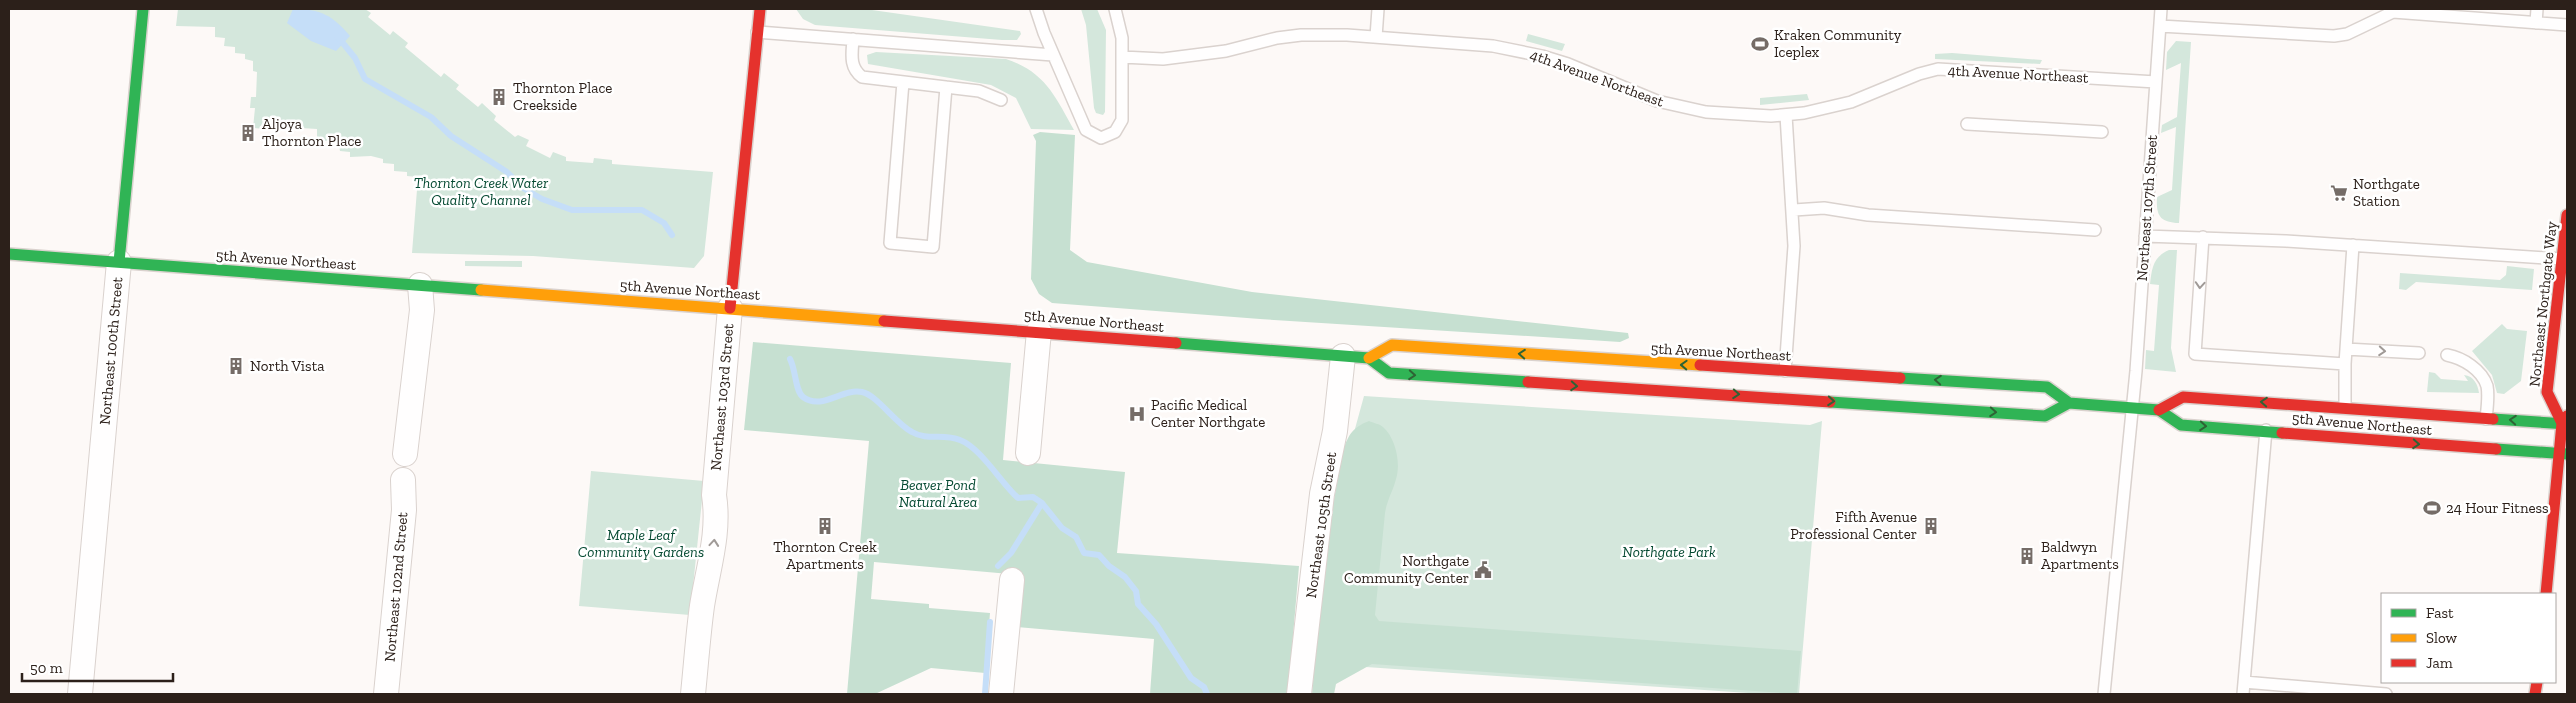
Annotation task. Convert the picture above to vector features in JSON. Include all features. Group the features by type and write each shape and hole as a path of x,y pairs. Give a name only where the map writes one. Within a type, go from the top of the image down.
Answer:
{"main road":[{"name":"Northeast 100th Street","path":"119,262 143,9"},
{"name":"Northeast 103rd Street","path":"730,308 760,9"},
{"name":"Northeast Northgate Way","path":"2566,421 2547,392 2567,215"},
{"name":"5th Avenue Northeast","path":"9,254 1038,331 1368,358 1390,373 1784,384 2047,387 2070,403 2045,416 1784,384 1392,345 1368,358"},
{"name":"5th Avenue Northeast","path":"2563,454 2181,425 2159,410 2183,397 2486,418 2566,421"},
{"path":"2070,403 2159,410"},
{"path":"2546,593 2566,421"}],"street":[{"name":"Northeast 100th Street","path":"80,694 119,262"},
{"path":"405,454 421,315 420,285"},
{"name":"Northeast 103rd Street","path":"693,694 702,606 714,548 716,508 714,495 730,308"},
{"path":"1028,453 1038,331"},
{"name":"Northeast 105th Street","path":"1299,693 1322,494 1335,431 1343,356"},
{"name":"Northeast 102nd Street","path":"386,694 404,510 403,480"},
{"path":"1000,694 1012,580"}],"lane":[{"path":"1036,9 1053,55 1086,130 1097,137 1106,137 1115,132 1122,120 1121,25 1115,9"},
{"path":"1376,37 1378,9"},
{"name":"Northeast 107th Street","path":"2104,694 2132,408 2161,9"},
{"path":"2536,23 2537,9"},
{"path":"2160,26 2334,36 2347,34 2393,12 2489,14 2536,23 2567,25"},
{"path":"757,32 1053,55"},
{"name":"4th Avenue Northeast","path":"1122,57 1172,58 1226,51 1277,38 1301,35 1376,37 1519,50 1568,64 1637,94 1674,105 1706,112 1786,115 1851,102 1918,74 1938,69 2156,82"},
{"path":"853,39 852,64 856,72 870,79 979,91 1001,100"},
{"path":"903,82 890,243 933,247 946,87"},
{"path":"1784,384 1794,246 1794,210 1786,115"},
{"path":"1967,124 2102,132"},
{"path":"1794,210 1824,208 1868,215 2095,230"},
{"path":"2145,236 2203,237 2353,245 2562,260"},
{"path":"2203,237 2195,354 2345,364"},
{"path":"2344,408 2353,245"},
{"path":"2346,349 2419,353"},
{"path":"2448,355 2464,360 2483,379 2488,392 2486,418"},
{"path":"2242,694 2266,430"},
{"path":"2244,682 2386,694"}],"green space":[{"name":"Thornton Creek Water Quality Channel","path":"178,9 365,9 371,13 368,17 390,35 393,31 408,43 405,47 441,77 444,73 459,85 456,89 478,107 482,103 496,116 494,120 515,137 518,135 529,140 526,146 550,158 553,152 566,157 566,161 593,163 594,158 612,160 612,164 713,172 704,256 694,268 533,256 412,253 418,177 407,176 407,172 394,171 394,164 383,163 383,159 371,156 350,157 350,152 340,151 338,142 317,140 317,129 284,127 284,131 253,128 255,108 250,108 251,97 256,97 257,72 253,71 253,61 245,59 245,54 235,53 235,47 224,46 225,38 215,37 215,27 176,26"},
{"path":"796,9 865,9 1020,31 1021,34 1017,40 1002,40 815,25 803,19"},
{"path":"1081,9 1097,9 1106,30 1105,112 1103,115 1096,113 1094,108 1086,25"},
{"path":"1528,34 1565,44 1562,51 1526,41"},
{"path":"2176,41 2191,42 2179,223 2163,219 2160,217 2157,209 2157,197 2172,190 2176,127 2161,133 2162,125 2177,117 2181,63 2166,70 2167,52"},
{"path":"876,52 1006,59 1019,64 1040,78 1048,87 1074,130 1031,129 1016,98 991,85 868,64 867,55"},
{"path":"1952,53 2042,60 2040,64 1935,59 1935,54"},
{"path":"1807,94 1809,100 1760,105 1760,98"},
{"path":"1040,132 1075,135 1070,250 1087,262 1252,292 1628,333 1629,338 1620,342 1260,319 1052,303 1039,294 1031,279 1036,141 1033,135"},
{"path":"2169,250 2177,250 2171,348 2176,372 2145,369 2146,350 2154,351 2159,285 2150,284 2152,273 2156,260"},
{"path":"465,261 522,261 522,267 465,266"},
{"path":"2507,266 2534,269 2532,290 2416,282 2406,290 2399,289 2400,273 2500,280 2506,275"},
{"path":"2502,324 2507,329 2527,331 2521,381 2504,394 2497,393 2492,375 2472,351"},
{"name":"Beaver Pond Natural Area","path":"753,342 1011,363 1003,460 1125,472 1117,553 1299,566 1288,694 1150,694 1154,639 1017,627 1022,575 874,562 871,599 929,604 929,608 990,613 985,673 931,668 875,694 847,694 869,441 744,430"},
{"path":"2429,372 2435,373 2441,379 2468,381 2464,375 2470,377 2475,381 2479,393 2427,392"},
{"name":"Northgate Park","path":"1364,396 1810,425 1822,421 1799,694 1763,694 1322,664 1350,447"},
{"path":"1369,421 1382,426 1387,432 1394,444 1398,459 1396,479 1385,513 1375,615 1379,621 1801,651 1797,694 1372,664 1336,684 1334,694 1312,694 1323,558 1343,451 1352,432"},
{"name":"Maple Leaf Community Gardens","path":"591,471 704,481 690,615 579,606"}],"water":[{"path":"293,9 319,12 331,18 350,36 336,51 311,41 287,23"}],"waterway":[{"path":"338,37 355,58 365,79 431,117 451,136 507,172 523,188 542,199 572,210 642,210 664,223 672,235"},
{"path":"790,359 798,390 803,397 817,402 847,393 862,392 868,394 912,432 924,436 954,438 968,444 976,450 1018,498 1033,497 1042,503 1062,528 1076,537 1084,553 1099,555 1109,566 1125,577 1136,591 1138,604 1156,624 1191,678 1204,687 1207,694"},
{"path":"998,566 1011,553 1042,503"},
{"path":"985,694 990,622"}],"traffic: fast":[{"path":"119,262 143,9"},
{"path":"9,254 481,290"},
{"path":"1176,343 1369,358 1389,373 1528,382"},
{"path":"1900,378 2047,387 2069,403"},
{"path":"1830,402 2045,416 2069,403 2159,410 2181,425 2282,433"},
{"path":"2493,419 2567,424"},
{"path":"2496,449 2567,454"}],"traffic: slow":[{"path":"481,290 884,321"},
{"path":"1369,358 1392,345 1700,365"}],"traffic: jam":[{"path":"730,308 760,9"},
{"path":"2562,423 2547,392 2567,215"},
{"path":"884,321 1176,343"},
{"path":"1700,365 1900,378"},
{"path":"1528,382 1830,402"},
{"path":"2159,410 2183,397 2493,419"},
{"path":"2546,593 2562,423 2567,416"},
{"path":"2282,433 2496,449"},
{"path":"2535,694 2537,683"}],"place":[{"name":"Kraken Community Iceplex","path":"1760,44"},
{"name":"Thornton Place Creekside","path":"499,97"},
{"name":"Aljoya Thornton Place","path":"248,133"},
{"name":"Northgate Station","path":"2339,193"},
{"name":"North Vista","path":"236,366"},
{"name":"Pacific Medical Center Northgate","path":"1137,414"},
{"name":"24 Hour Fitness","path":"2432,508"},
{"name":"Thornton Creek Apartments","path":"825,526"},
{"name":"Fifth Avenue Professional Center","path":"1931,526"},
{"name":"Baldwyn Apartments","path":"2027,556"},
{"name":"Northgate Community Center","path":"1483,570"}]}
